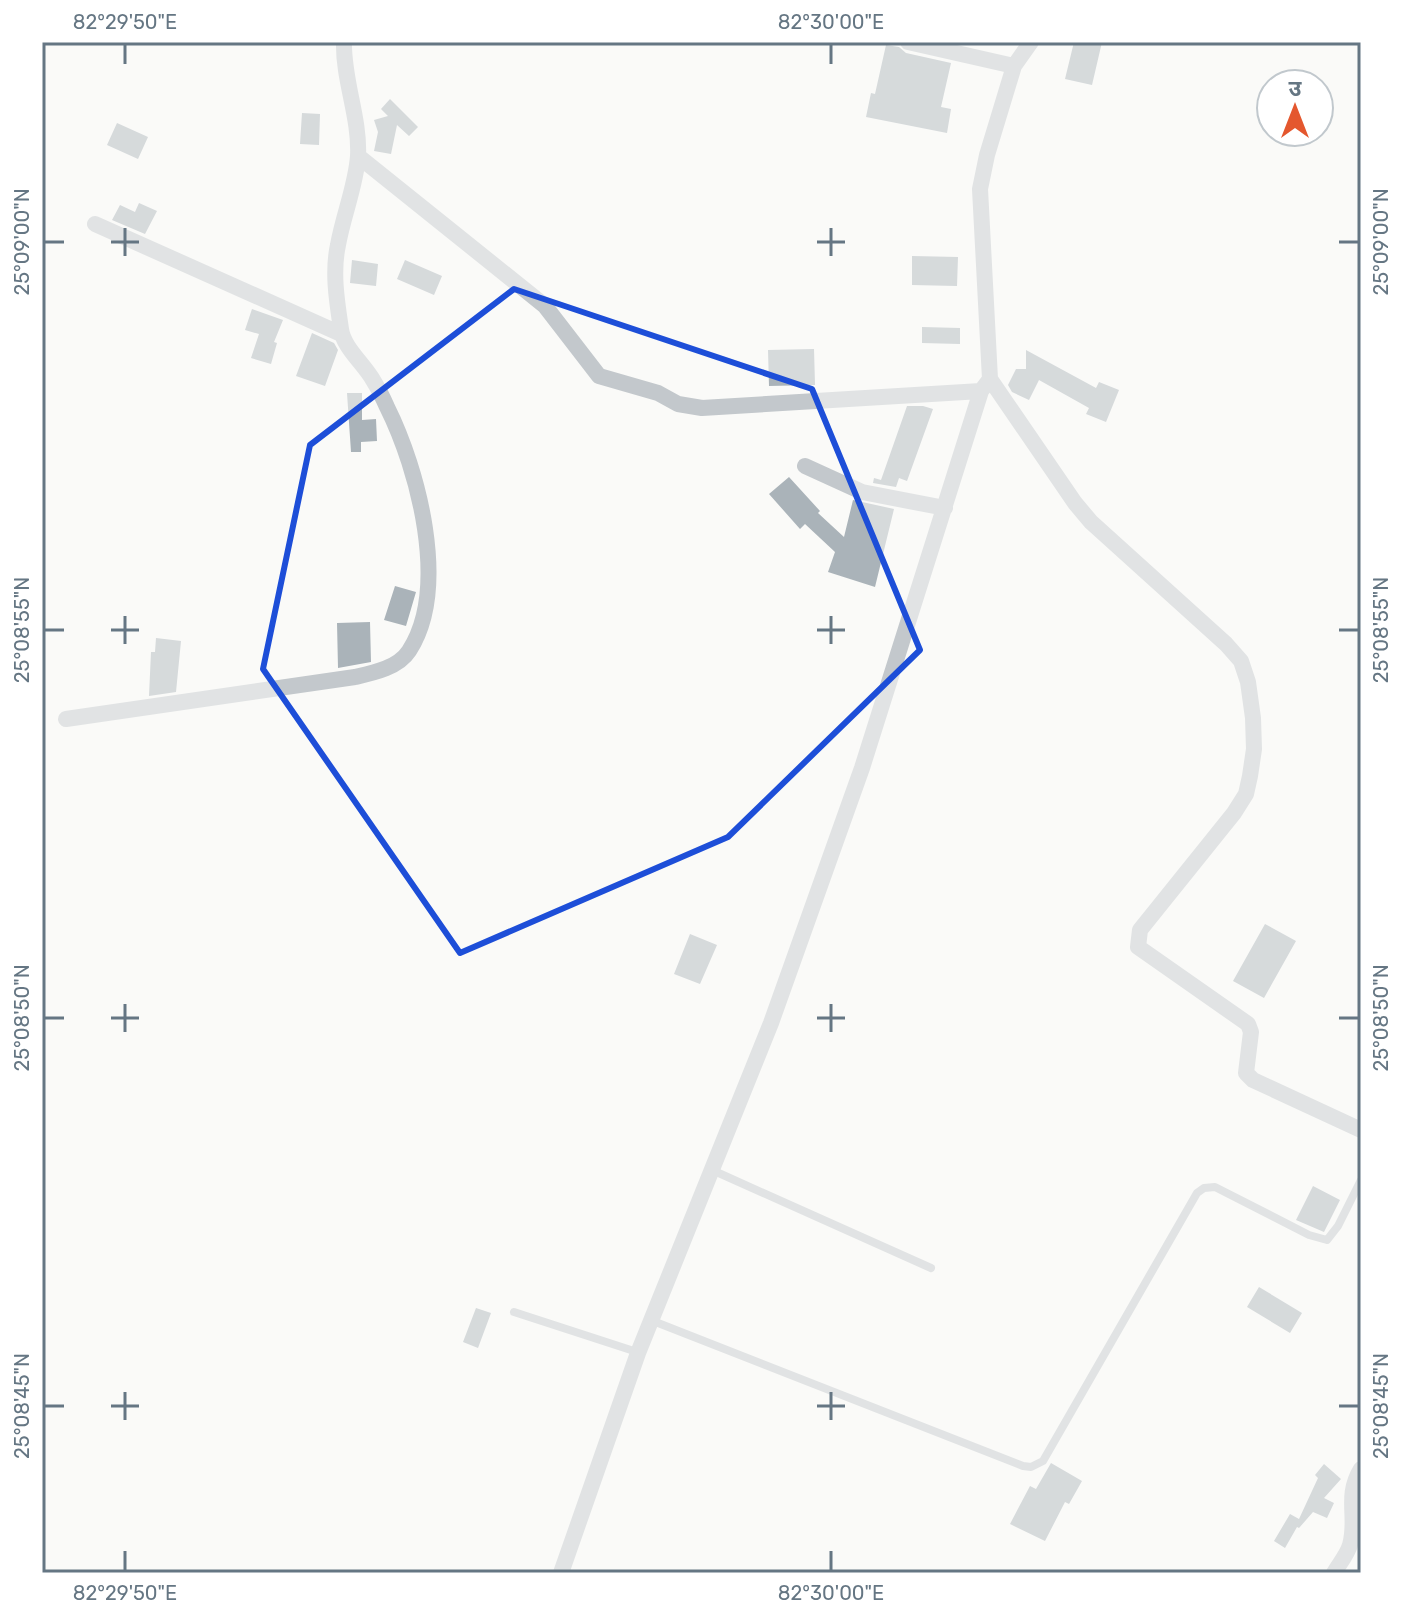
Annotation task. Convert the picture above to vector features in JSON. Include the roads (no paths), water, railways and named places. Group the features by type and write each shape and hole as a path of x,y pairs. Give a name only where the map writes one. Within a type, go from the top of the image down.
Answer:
{"street":[{"path":"66,719 383,671 408,654 424,617 429,566 416,483 404,442 373,379 341,334 335,279 337,248 358,156 352,99 343,61 344,42"},
{"path":"908,42 1014,66"},
{"path":"561,1573 638,1353 771,1023 862,768 986,385 980,189 1014,66 1031,42"},
{"path":"358,156 545,306 599,376 658,393 678,404 702,408 986,385"},
{"path":"95,224 341,334"},
{"path":"986,385 1091,522 1226,644 1241,661 1248,682 1254,749 1246,794 1140,930 1138,947 1248,1024 1251,1032 1246,1073 1253,1080 1361,1130"},
{"path":"805,466 862,492 945,508"},
{"path":"1334,1573 1350,1545 1350,1495 1361,1469"}],"lane":[{"path":"712,1170 931,1268"},
{"path":"653,1321 1031,1467 1043,1461 1197,1193 1204,1188 1215,1187 1309,1235 1327,1240 1338,1226 1361,1180"},
{"path":"514,1312 638,1353"}]}
